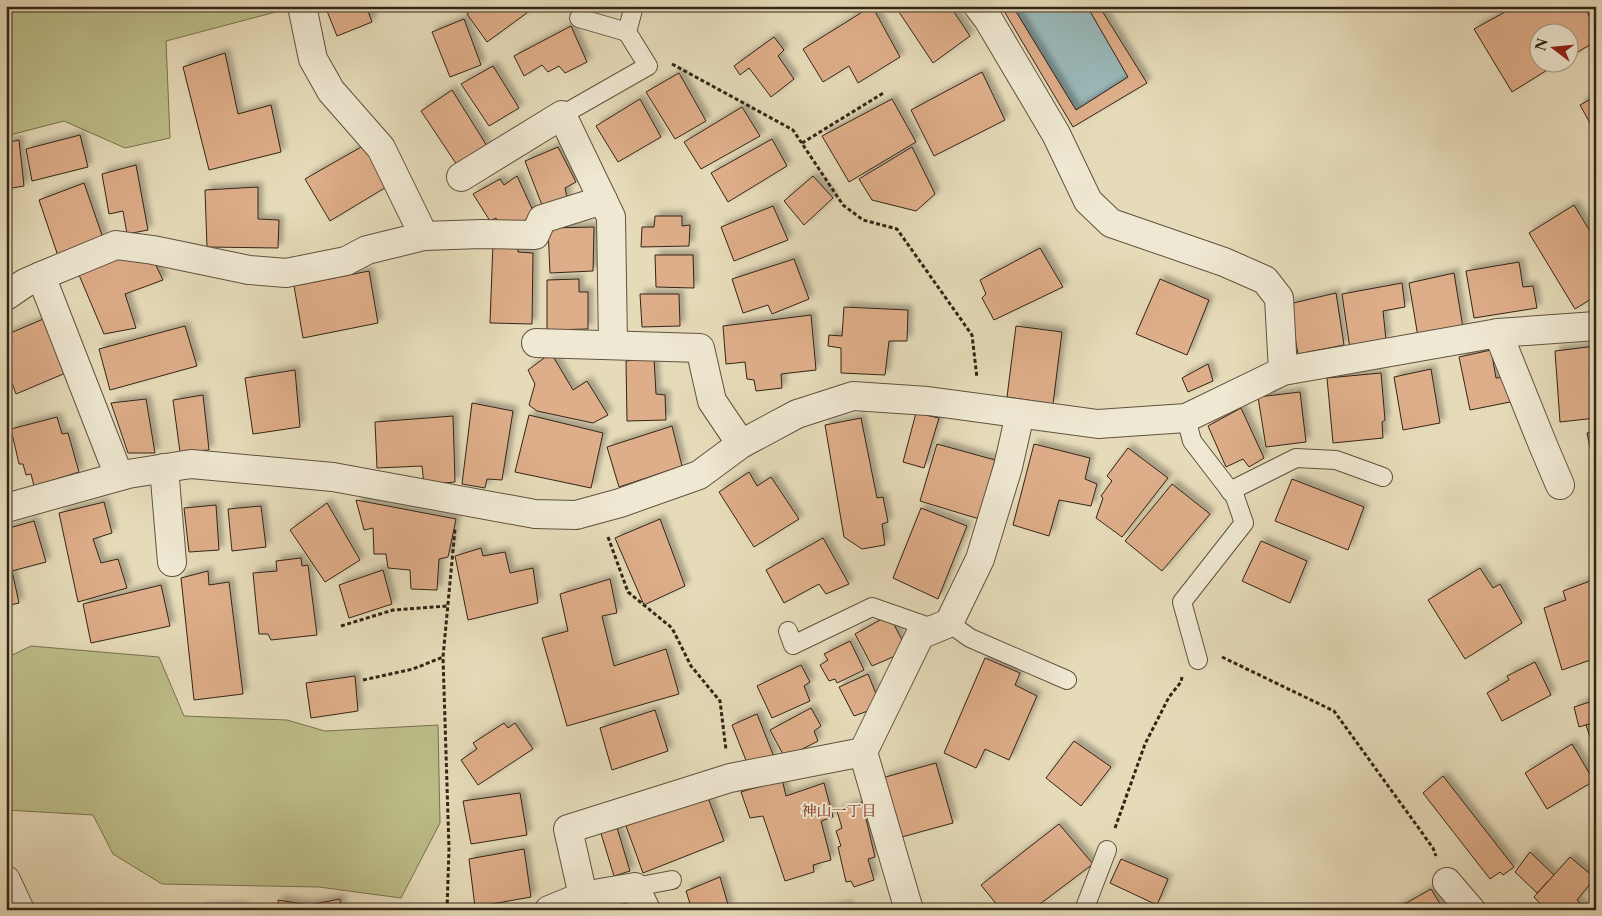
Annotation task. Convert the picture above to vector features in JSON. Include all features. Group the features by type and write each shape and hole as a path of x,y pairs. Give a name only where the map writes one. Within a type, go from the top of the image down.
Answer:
{"street":[{"path":"302,6 313,59 330,91 381,148 424,236"},
{"path":"978,6 988,19 1056,134 1088,201 1110,223 1224,262 1265,280 1279,298 1284,371"},
{"path":"462,177 562,115 611,217 613,344"},
{"path":"6,296 25,283 40,276 116,245 153,250 249,270 286,273 346,262 366,250 424,236 535,235 542,220 602,200"},
{"path":"40,276 118,476"},
{"path":"6,508 118,476 191,464 333,477 535,514 576,515 699,475 741,444 797,414 853,396 928,401 1098,424 1186,418 1284,371 1498,333 1596,326"},
{"path":"1498,333 1542,445 1560,485"},
{"path":"536,343 700,348 712,401 741,444"},
{"path":"909,910 863,752 920,635 942,626 980,559 1008,468 1020,414"},
{"path":"164,468 172,562"},
{"path":"583,896 568,829 730,778 863,752"},
{"path":"6,880 20,910"},
{"path":"1447,882 1471,910"},
{"path":"549,910 583,896 641,898"}],"lane":[{"path":"627,32 634,6"},
{"path":"562,115 648,66 627,32 579,18"},
{"path":"1186,418 1192,441 1234,497 1244,523 1182,602 1198,660"},
{"path":"1230,491 1296,458 1336,460 1383,477"},
{"path":"788,631 793,645 872,607 942,626 1067,680"},
{"path":"1084,910 1107,850"},
{"path":"641,898 672,880"}],"path":[{"path":"648,66 666,60 793,130 843,205 863,220 897,229 972,335 978,375 976,408"},
{"path":"802,143 885,92"},
{"path":"446,910 449,848 443,657 458,500"},
{"path":"598,509 628,592 672,628 691,666 720,701 730,778"},
{"path":"341,626 393,610 448,606"},
{"path":"1107,850 1145,744 1169,697 1180,682 1193,643 1334,711 1433,848 1447,882"},
{"path":"363,680 413,669 443,657"}],"green space":[{"path":"6,6 287,6 287,9 166,41 170,138 125,148 64,121 6,136"},
{"path":"31,646 159,657 184,716 287,720 325,731 438,725 440,823 401,898 319,887 162,884 113,854 93,815 6,810 6,658"}],"water":[{"path":"1021,6 1087,6 1128,77 1076,110 1015,10"}],"building":[{"path":"325,6 366,6 372,22 337,36"},
{"path":"478,6 535,7 487,42 467,14"},
{"path":"872,6 900,57 858,83 849,66 823,82 803,49"},
{"path":"895,6 950,6 970,36 933,63"},
{"path":"1001,6 1021,6 1015,10 1076,110 1128,77 1087,6 1099,6 1147,83 1073,127"},
{"path":"1516,6 1584,6 1596,28 1596,41 1580,51 1580,22 1530,22 1530,72 1544,72 1512,92 1474,29"},
{"path":"464,19 481,65 450,77 432,32"},
{"path":"571,26 587,62 565,73 559,66 548,72 542,65 524,76 514,56"},
{"path":"774,37 784,50 778,56 794,79 771,97 749,68 740,75 734,66"},
{"path":"225,53 238,114 271,105 281,152 209,170 183,67"},
{"path":"493,66 519,108 489,126 461,84"},
{"path":"982,72 1005,120 934,156 911,110"},
{"path":"679,73 706,121 675,139 646,92"},
{"path":"452,90 487,146 457,165 421,111"},
{"path":"1596,96 1596,134 1580,105"},
{"path":"640,99 661,137 618,162 596,126"},
{"path":"892,99 916,142 849,182 822,136"},
{"path":"742,107 760,136 701,169 684,142"},
{"path":"80,135 88,167 32,181 26,149"},
{"path":"772,139 787,166 728,202 711,173"},
{"path":"19,140 24,186 6,189 6,143"},
{"path":"370,142 393,183 330,221 305,179"},
{"path":"558,147 576,182 565,188 568,202 545,213 525,161"},
{"path":"912,147 935,194 916,211 872,200 859,179"},
{"path":"136,165 148,230 127,234 123,211 109,214 102,174"},
{"path":"517,176 535,215 503,232 496,218 490,221 473,194 500,179 504,185"},
{"path":"813,176 833,198 804,225 784,201"},
{"path":"84,183 103,238 58,256 39,200"},
{"path":"258,187 258,219 279,220 278,248 207,247 205,190"},
{"path":"1574,205 1596,241 1596,296 1575,309 1529,233"},
{"path":"773,206 788,240 734,261 721,227"},
{"path":"655,216 682,216 682,226 690,225 689,246 641,247 642,227 654,227"},
{"path":"594,227 593,271 550,273 548,228"},
{"path":"493,243 518,244 518,252 533,253 532,324 490,323"},
{"path":"1040,248 1063,287 994,320 982,298 986,294 980,280"},
{"path":"137,252 150,253 163,280 125,294 136,328 104,334 79,275"},
{"path":"655,255 693,255 694,288 656,287"},
{"path":"794,259 809,299 772,314 768,305 743,313 732,279"},
{"path":"1519,262 1523,287 1533,286 1537,308 1474,318 1466,271"},
{"path":"369,271 378,323 303,338 294,286"},
{"path":"1454,273 1463,328 1418,337 1409,283"},
{"path":"579,279 579,292 588,292 588,329 547,330 547,280"},
{"path":"1160,279 1209,300 1187,355 1136,334"},
{"path":"1402,283 1405,307 1383,311 1386,340 1350,349 1342,294"},
{"path":"1336,293 1344,345 1298,354 1289,304"},
{"path":"640,294 679,294 680,326 642,327"},
{"path":"844,307 908,310 907,341 889,341 885,375 841,373 841,348 828,346 829,335 842,336"},
{"path":"811,315 816,370 781,374 782,388 756,391 754,380 747,379 745,362 726,364 723,326"},
{"path":"48,317 68,372 16,394 6,366 6,335"},
{"path":"185,326 197,366 110,390 99,349"},
{"path":"1016,326 1062,332 1053,404 1007,397"},
{"path":"1596,346 1596,418 1560,422 1555,351"},
{"path":"1491,350 1496,378 1505,377 1510,402 1470,410 1459,357"},
{"path":"551,353 573,390 587,381 608,415 593,423 537,411 529,405 535,384 528,370"},
{"path":"654,358 656,394 665,395 666,420 627,421 626,361"},
{"path":"1208,364 1213,381 1188,392 1182,378"},
{"path":"1431,369 1440,423 1403,430 1394,377"},
{"path":"295,370 300,427 253,434 245,378"},
{"path":"1381,373 1385,420 1382,422 1383,438 1333,443 1327,378"},
{"path":"1300,392 1306,442 1266,447 1258,397"},
{"path":"203,395 209,450 180,452 173,400"},
{"path":"146,399 155,453 128,453 111,403"},
{"path":"472,403 513,411 502,480 487,479 485,488 462,484"},
{"path":"1241,408 1264,458 1249,467 1243,459 1226,467 1208,426"},
{"path":"916,413 939,418 924,468 903,462"},
{"path":"529,415 603,433 591,488 515,472"},
{"path":"453,416 455,482 424,485 422,466 377,468 375,422"},
{"path":"57,417 62,434 68,433 79,472 34,486 31,474 26,475 23,464 19,464 11,429"},
{"path":"861,418 877,498 883,497 888,522 882,524 885,545 862,549 844,537 825,425"},
{"path":"672,426 682,466 619,487 607,447"},
{"path":"1596,431 1596,475 1587,433"},
{"path":"937,444 995,460 984,501 989,522 920,501"},
{"path":"1034,444 1090,458 1085,479 1097,484 1091,506 1059,500 1049,536 1013,525"},
{"path":"1128,448 1168,478 1122,537 1096,518 1103,498 1101,496 1112,481 1107,476"},
{"path":"749,472 757,486 771,477 799,519 754,547 719,492"},
{"path":"1292,479 1364,507 1348,550 1275,521"},
{"path":"1172,484 1210,514 1162,571 1125,541"},
{"path":"356,500 456,519 448,557 439,559 437,590 411,589 410,570 388,568 386,554 374,554 373,528 364,530"},
{"path":"104,502 112,533 93,539 101,563 118,559 127,588 78,602 59,513"},
{"path":"327,503 360,560 325,582 290,530"},
{"path":"216,505 219,550 189,552 184,508"},
{"path":"261,506 266,547 232,551 228,509"},
{"path":"921,508 967,526 938,599 893,578"},
{"path":"660,519 685,586 644,605 615,538"},
{"path":"34,521 46,562 12,571 19,603 6,606 6,529"},
{"path":"823,538 849,584 826,594 819,584 784,603 766,570"},
{"path":"1261,541 1307,561 1290,603 1242,581"},
{"path":"481,548 483,556 505,552 510,573 533,568 538,603 468,620 455,556"},
{"path":"301,558 302,566 308,565 317,635 271,640 268,634 259,634 253,573 277,571 276,561"},
{"path":"1480,568 1493,588 1500,584 1522,623 1465,659 1428,600"},
{"path":"383,570 392,604 349,618 339,585"},
{"path":"208,571 209,585 229,582 243,694 194,700 181,578"},
{"path":"610,579 617,613 602,616 614,666 666,649 679,694 567,726 542,638 568,631 560,594"},
{"path":"1593,580 1596,592 1596,658 1562,670 1544,608 1566,600 1563,591"},
{"path":"161,585 170,626 91,643 83,604"},
{"path":"889,615 902,640 895,656 872,666 855,634"},
{"path":"850,641 864,670 837,683 835,679 829,681 820,665 828,660 824,654"},
{"path":"985,658 1020,673 1015,685 1037,696 1009,760 985,749 976,768 944,753"},
{"path":"1535,662 1551,695 1502,721 1487,693 1509,680 1507,676"},
{"path":"801,665 810,682 804,686 810,701 772,718 757,686"},
{"path":"868,674 879,701 876,708 854,716 839,687"},
{"path":"355,676 358,711 311,718 306,683"},
{"path":"1596,700 1596,722 1579,727 1574,707"},
{"path":"811,708 821,726 814,731 818,741 785,758 770,730"},
{"path":"655,710 668,751 612,770 600,728"},
{"path":"757,714 774,757 749,768 732,725"},
{"path":"1596,722 1596,755 1586,725"},
{"path":"504,723 508,728 515,723 533,749 478,785 461,760 477,749 473,743"},
{"path":"1074,741 1111,767 1081,806 1046,778"},
{"path":"1572,744 1594,781 1547,809 1525,773"},
{"path":"936,763 953,823 898,838 882,778"},
{"path":"1443,776 1514,867 1503,875 1500,872 1490,879 1423,793"},
{"path":"782,779 786,796 824,783 833,817 821,821 831,860 813,865 814,872 785,881 763,816 750,818 741,792"},
{"path":"520,793 527,835 471,844 463,801"},
{"path":"707,795 724,841 643,873 626,826"},
{"path":"862,802 875,857 868,859 874,880 854,887 851,881 846,882 838,847 841,846 836,831 842,828 837,811"},
{"path":"615,821 630,871 614,876 599,827"},
{"path":"1059,824 1093,864 1032,910 1001,910 981,885"},
{"path":"524,849 531,897 475,907 469,859"},
{"path":"1530,852 1554,875 1537,893 1515,872"},
{"path":"1570,857 1595,878 1577,900 1586,910 1546,910 1534,897"},
{"path":"1121,859 1168,879 1157,905 1110,883"},
{"path":"720,877 729,908 723,910 692,910 686,891"},
{"path":"1431,889 1444,910 1394,910"},
{"path":"340,899 341,910 279,910 278,900 309,905"},
{"path":"848,905 849,910 823,910"},
{"path":"243,906 243,910 201,910 201,908"}],"district":[{"name":"神山一丁目","path":"839,810"}]}
